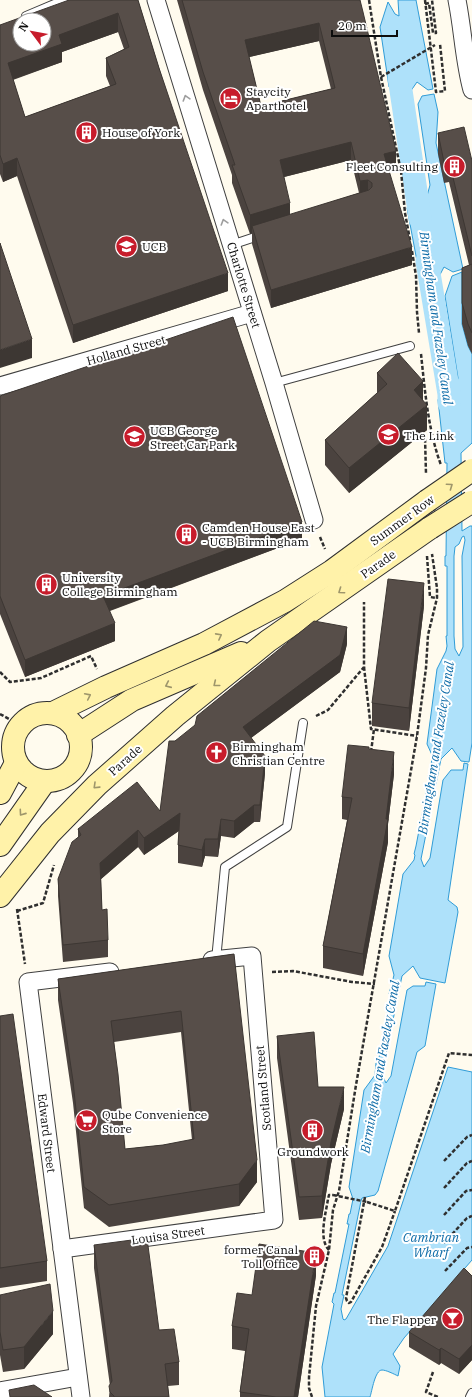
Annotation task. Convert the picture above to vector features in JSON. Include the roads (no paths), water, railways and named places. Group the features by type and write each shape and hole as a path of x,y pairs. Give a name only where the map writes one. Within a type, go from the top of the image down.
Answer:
{"main road":[{"name":"Summer Row","path":"53,713 106,687 204,644 285,602 332,571 427,491 472,470"},
{"name":"Summer Row","path":"432,538 472,501"},
{"name":"Parade","path":"9,900 50,833 97,785 175,716 268,642 410,542 432,538"},
{"name":"Parade","path":"78,735 132,700 268,642"},
{"path":"53,713 62,717 72,725 78,735 81,747 79,759 73,769 65,776 45,781 33,779 16,763 12,745 15,734 20,725 33,715 53,713"},
{"path":"0,793 16,763"},
{"path":"0,845 45,781"}],"street":[{"name":"Charlotte Street","path":"156,0 274,383 314,520"},
{"path":"457,0 463,30 467,71 472,90"},
{"name":"Holland Street","path":"0,386 252,313"},
{"name":"Scotland Street","path":"216,960 252,956 274,1220"},
{"path":"193,963 216,960"},
{"name":"Edward Street","path":"81,1397 28,982 129,970"},
{"name":"Louisa Street","path":"62,1249 274,1220"},
{"path":"0,1391 78,1377"}],"lane":[{"path":"36,12 64,0"},
{"path":"231,245 271,232"},
{"path":"274,383 410,346"},
{"path":"216,960 225,867 287,827 303,723"},
{"path":"470,1397 472,1393"}],"water":[{"path":"398,0 416,0 433,89 428,90 417,82 408,95 403,108 396,92 389,87 380,27 388,2 395,14 399,16"},
{"path":"434,94 438,112 436,143 463,269 453,272 444,267 431,292 425,278 419,272 407,208 413,199 416,187 427,196 430,185 418,104 422,96"},
{"name":"Cambrian Wharf","path":"462,272 462,324 468,346 472,354 472,443 461,453 462,531 472,526 472,743 469,762 461,761 452,748 441,759 421,859 424,867 430,858 443,780 451,770 463,770 464,763 468,764 448,900 457,907 458,912 445,983 420,978 413,966 402,976 384,1064 383,1077 386,1083 391,1076 407,990 413,986 425,986 426,982 436,984 425,1046 417,1052 378,1191 375,1195 362,1198 361,1201 342,1295 344,1295 341,1309 343,1319 346,1319 388,1246 448,1067 472,1072 472,1260 404,1338 393,1354 400,1366 398,1376 382,1370 377,1373 370,1397 325,1397 322,1367 334,1304 332,1302 353,1199 349,1187 364,1090 375,1075 376,1063 378,1063 389,994 394,975 389,956 403,874 414,860 415,855 428,777 431,768 432,755 427,744 437,669 447,646 447,566 445,566 445,556 447,463 445,463 438,400 443,385 445,372 455,388 458,378 445,296 452,276","holes":["464,536 465,540 462,556 463,647 459,656 455,649 454,636 454,556 455,547 459,544 462,537"]}],"waterway":[{"name":"Birmingham and Fazeley Canal","path":"399,77 420,218"},
{"name":"Birmingham and Fazeley Canal","path":"427,261 449,394 449,403"}],"place":[{"name":"Staycity Aparthotel","path":"230,98"},
{"name":"House of York","path":"86,132"},
{"name":"Fleet Consulting","path":"454,166"},
{"name":"UCB","path":"127,246"},
{"name":"The Link","path":"389,435"},
{"name":"UCB George Street Car Park","path":"134,437"},
{"name":"Camden House East - UCB Birmingham","path":"187,534"},
{"name":"University College Birmingham","path":"46,584"},
{"name":"Birmingham Christian Centre","path":"216,753"},
{"name":"Qube Convenience Store","path":"86,1121"},
{"name":"Groundwork","path":"313,1130"},
{"name":"former Canal Toll Office","path":"314,1256"},
{"name":"The Flapper","path":"452,1319"}]}
